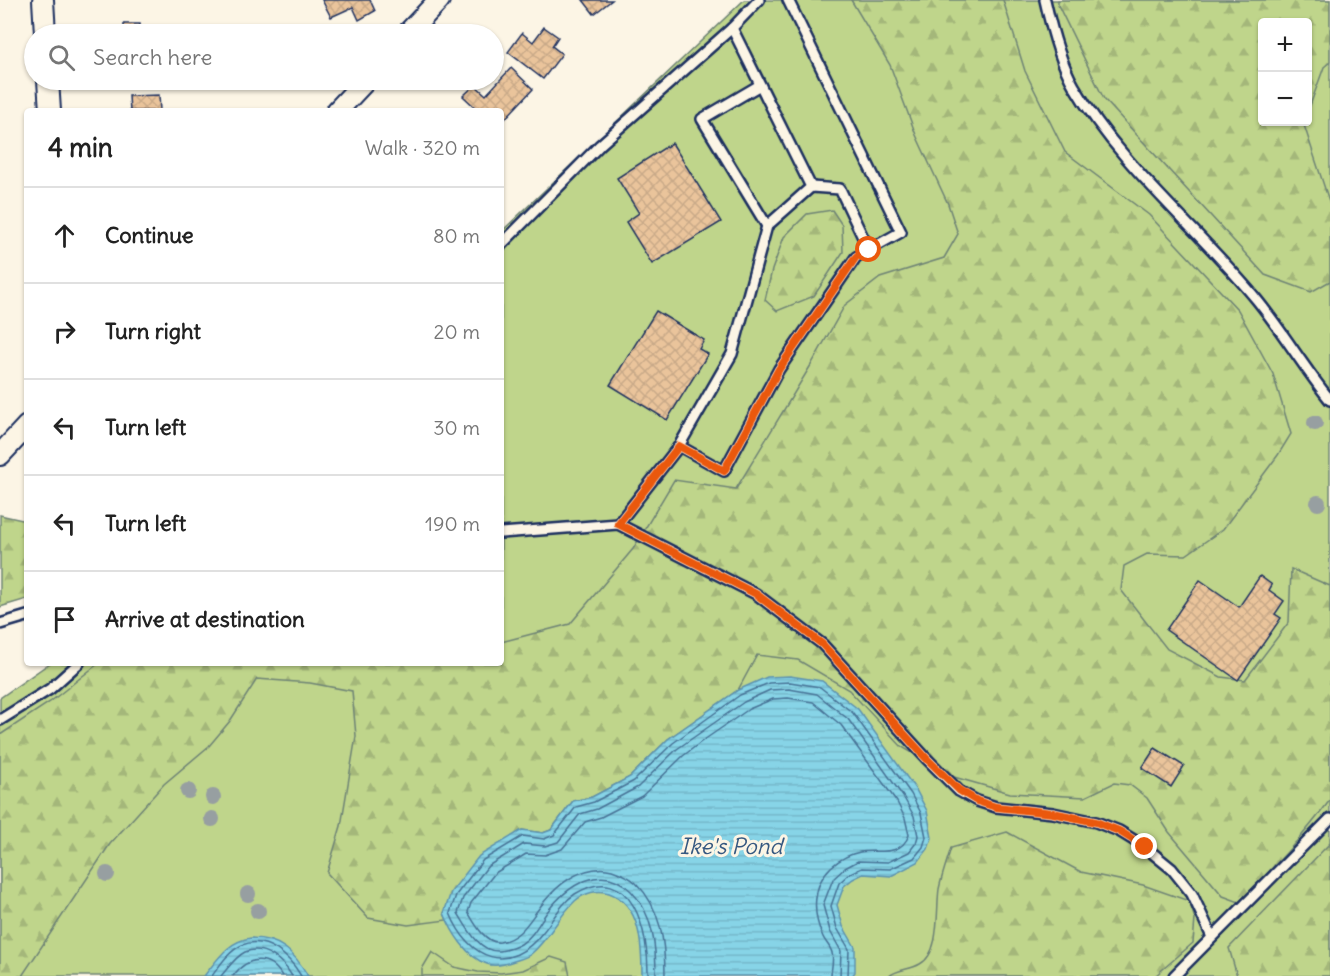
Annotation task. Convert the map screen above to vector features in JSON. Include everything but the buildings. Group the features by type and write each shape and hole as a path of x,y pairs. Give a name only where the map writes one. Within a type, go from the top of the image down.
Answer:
{"street":[{"path":"43,0 44,24"},
{"path":"416,24 439,0"},
{"path":"49,90 50,108"},
{"path":"340,108 357,90"},
{"path":"0,454 24,429"}],"lane":[{"path":"504,242 600,145 732,28 759,0"},
{"path":"679,446 724,471 779,369 856,257 900,232 788,0"},
{"path":"1045,0 1051,29 1073,84 1102,128 1157,192 1258,301 1330,400"},
{"path":"732,28 811,187"},
{"path":"760,85 702,119 767,226"},
{"path":"618,524 679,446 732,354 767,226 811,187 840,189 869,250"},
{"path":"504,534 618,524 756,594 822,644 926,758 959,790 977,801 996,807 1053,813 1096,822 1119,831 1172,868 1192,894 1212,937"},
{"path":"0,624 24,617"},
{"path":"0,720 50,689 77,666"},
{"path":"1174,976 1330,819"}],"green space":[{"path":"744,0 1330,0 1330,976 0,976 0,698 46,666 504,666 504,229"},
{"path":"851,0 1003,0 1025,71 1065,152 1149,215 1238,310 1273,374 1291,434 1278,455 1223,529 1186,555 1147,554 1124,566 1121,590 1167,649 1221,677 1245,680 1289,622 1291,569 1330,586 1330,800 1298,840 1239,902 1223,896 1169,832 1147,798 1130,785 1114,783 1085,797 1010,793 954,777 902,747 849,690 798,660 757,655 738,690 668,739 630,777 592,797 573,801 551,830 543,833 522,830 444,913 447,920 408,925 368,918 327,873 341,826 356,736 352,691 310,683 257,679 230,721 209,746 164,784 110,844 22,976 0,976 0,735 50,702 95,666 504,666 504,641 570,624 633,549 674,480 736,489 845,305 880,278 944,258 958,234 948,204 916,135 890,65"},
{"path":"1058,0 1330,0 1330,62 1324,67 1312,100 1312,18 1258,18 1258,126 1304,126 1330,204 1330,281 1311,292 1265,275 1104,99 1058,5"},
{"path":"832,210 842,225 843,252 814,296 777,311 765,300 772,270 784,237 807,214"},
{"path":"0,515 24,520 24,600 0,607"},
{"path":"1007,832 1081,872 1143,885 1189,901 1195,919 1193,943 1155,976 889,976 920,964 931,950 936,930 939,889 951,848"},
{"path":"1330,843 1330,976 1237,976 1229,948"},
{"path":"432,952 454,967 478,972 501,973 523,970 551,957 567,962 570,976 422,976 422,969"}],"water":[{"name":"Ike's Pond","path":"790,676 822,681 858,709 916,790 927,811 932,838 928,849 918,862 891,876 863,874 844,886 837,905 843,926 855,947 855,972 852,976 642,976 640,940 634,916 620,899 600,891 587,894 575,901 537,948 523,958 504,964 490,965 480,961 466,950 444,913 451,892 479,856 522,830 543,833 551,830 573,801 592,797 630,777 668,739 738,690 767,677"},
{"path":"251,938 270,941 285,948 308,976 204,976 230,947"}],"route":[{"path":"869,250 856,257 779,369 724,471 679,446 618,524 756,594 822,644 926,758 959,790 977,801 996,807 1053,813 1096,822 1119,831 1145,847"}]}
